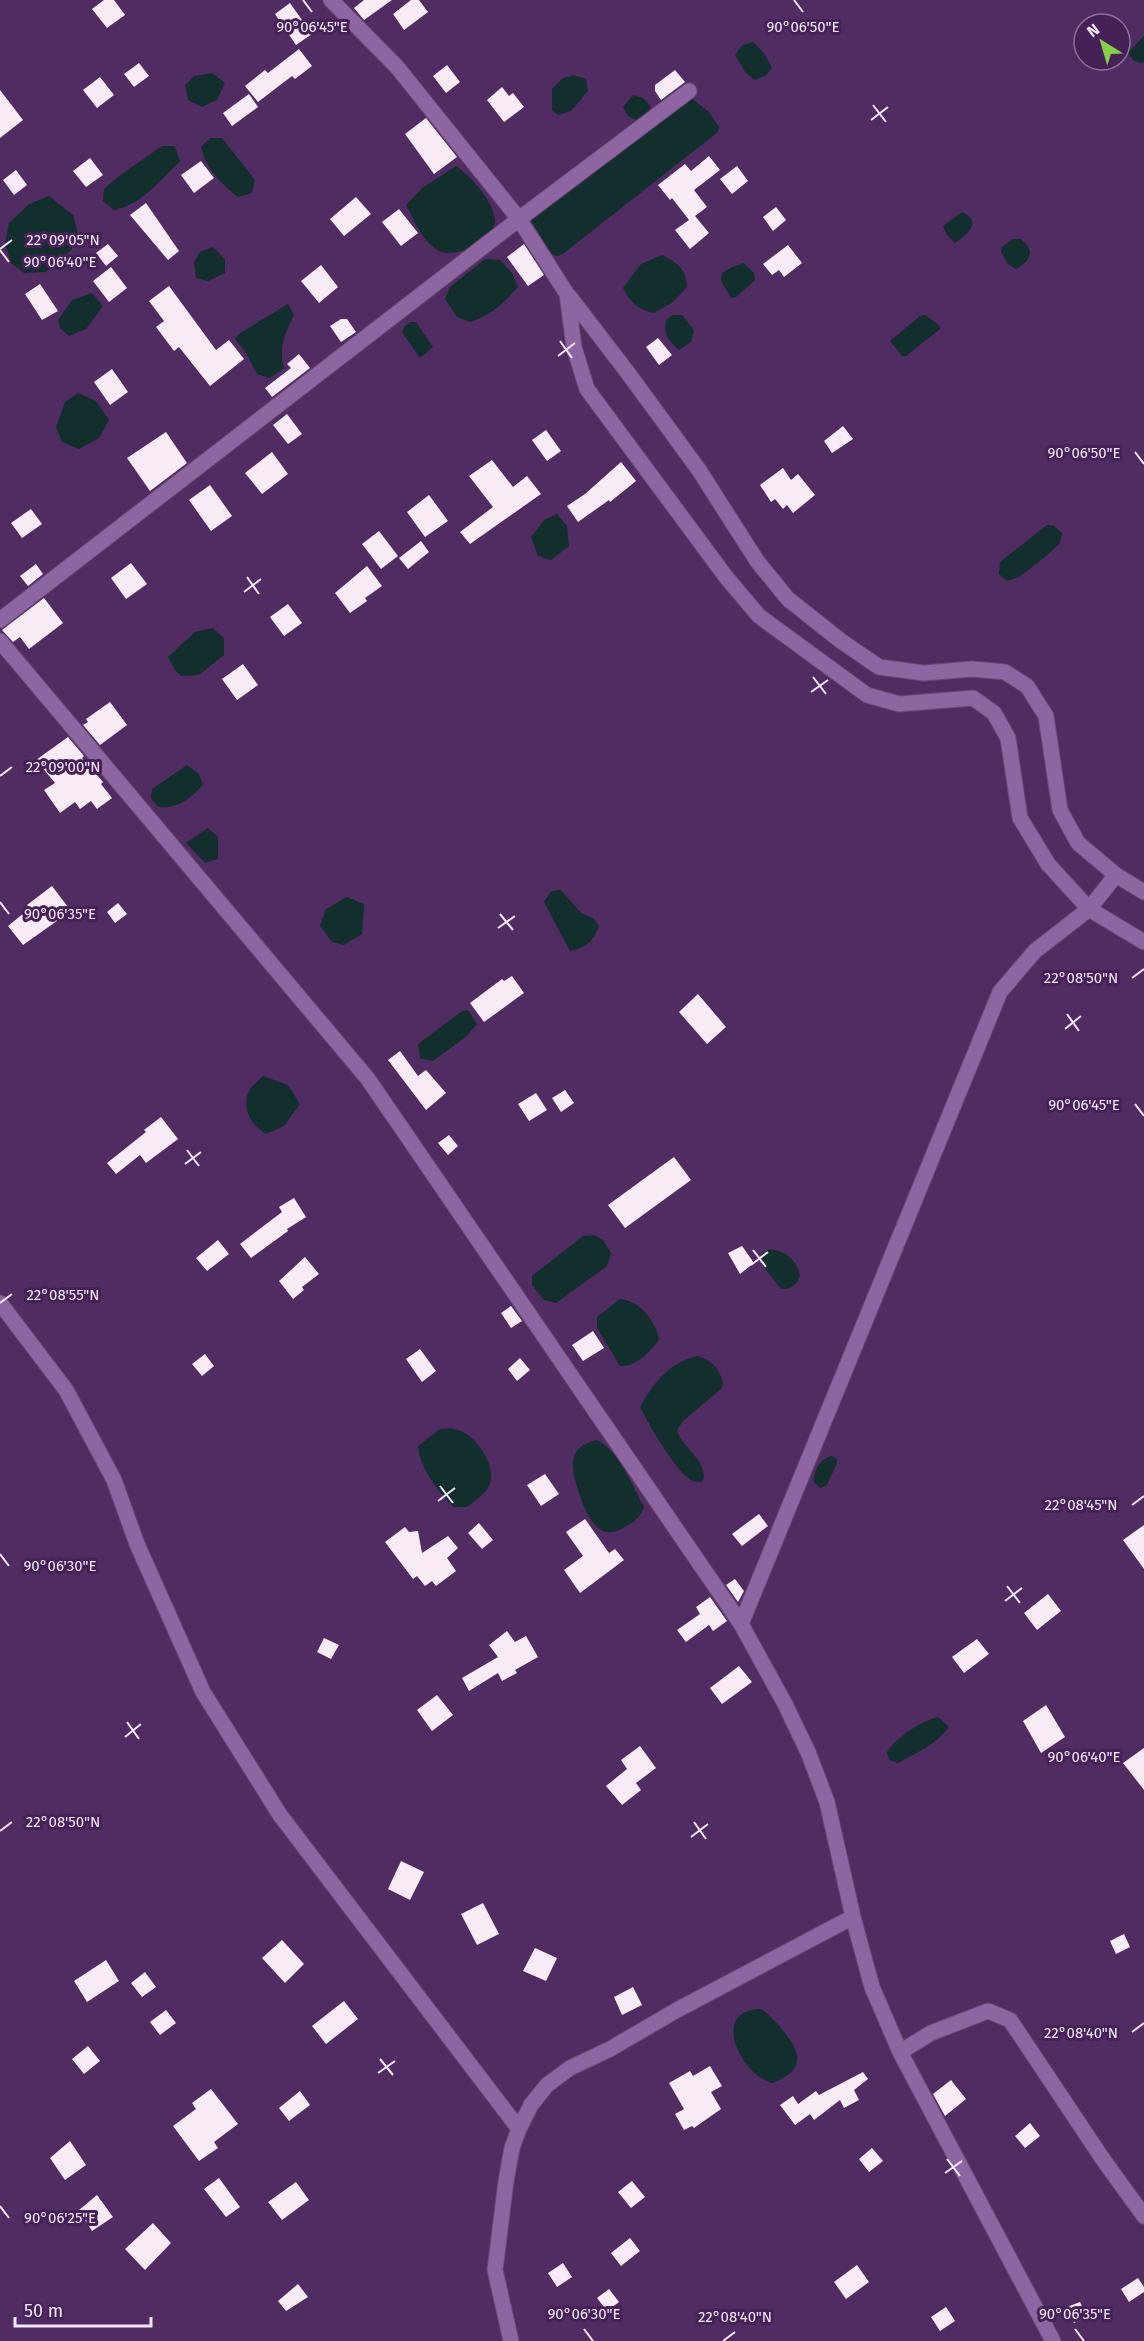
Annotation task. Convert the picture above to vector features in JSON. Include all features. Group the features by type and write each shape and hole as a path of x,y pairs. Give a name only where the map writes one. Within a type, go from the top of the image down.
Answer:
{"street":[{"path":"331,0 398,67 519,219 567,294 699,470 757,561 788,599 841,641 879,667 924,673 972,669 1005,672 1027,686 1046,716 1060,810 1078,843 1116,875 1144,892"},
{"path":"0,620 519,219 689,91"},
{"path":"567,294 574,347 587,389 726,577 759,616 867,695 899,704 973,698 994,713 1008,738 1020,818 1048,864 1089,909 1144,942"},
{"path":"0,641 368,1079 741,1624 785,1704 808,1752 827,1802 872,1988 900,2052 1053,2341"},
{"path":"741,1624 1000,992 1035,951 1089,909 1116,875"},
{"path":"0,1303 66,1390 114,1480 137,1544 203,1692 280,1815 519,2129"},
{"path":"511,2341 495,2270 506,2181 512,2148 519,2129 531,2105 547,2085 570,2068 610,2049 677,2010 853,1917"},
{"path":"900,2052 931,2033 988,2011 1010,2020 1102,2158 1144,2216"}],"shaded area":[{"path":"1144,36 1144,62 1134,61 1132,49"},
{"path":"753,42 764,53 772,68 765,76 754,80 745,72 735,55 741,46"},
{"path":"212,73 225,83 217,100 202,107 188,100 185,85 194,76"},
{"path":"573,75 586,79 588,91 571,111 558,115 552,110 552,89 562,79"},
{"path":"633,95 643,98 651,107 644,117 635,120 628,116 623,107"},
{"path":"691,98 709,112 719,127 718,132 564,253 558,256 552,254 531,221 536,211"},
{"path":"210,138 222,138 255,180 252,193 238,197 215,175 206,162 201,147"},
{"path":"162,146 175,146 180,161 158,184 142,197 124,207 114,210 103,201 104,189"},
{"path":"456,166 481,190 491,206 495,221 488,235 472,247 453,253 444,253 427,241 406,205 422,188"},
{"path":"49,196 73,215 79,237 71,250 46,272 24,273 11,263 5,244 9,223 29,204"},
{"path":"962,212 968,216 972,224 968,232 955,243 947,235 943,226"},
{"path":"1013,239 1021,239 1030,251 1026,262 1016,269 1008,264 1001,252 1002,247"},
{"path":"213,247 225,259 225,273 208,281 196,278 194,262 200,252"},
{"path":"662,255 680,267 687,281 687,287 673,302 654,313 635,305 623,288 641,264"},
{"path":"485,259 500,260 512,273 518,287 496,308 470,322 457,317 445,299 450,287"},
{"path":"744,263 754,273 755,280 736,297 731,298 721,281 722,273"},
{"path":"92,293 103,306 86,329 69,336 60,328 58,320 72,300"},
{"path":"288,304 294,315 282,347 284,368 270,378 257,374 246,353 235,339 240,333"},
{"path":"673,315 682,315 694,330 691,342 679,350 665,330 666,320"},
{"path":"925,315 939,325 940,329 906,356 902,356 890,341 920,316"},
{"path":"410,322 416,322 433,347 420,358 402,332"},
{"path":"78,393 96,401 109,420 99,438 79,449 62,442 56,427 65,402"},
{"path":"557,514 567,526 569,546 551,560 538,556 531,537 544,520"},
{"path":"1047,525 1054,526 1062,533 1060,543 1019,577 1007,581 999,574 1000,562"},
{"path":"213,628 224,638 224,655 199,675 181,676 174,669 168,657 195,632"},
{"path":"187,765 199,774 203,785 177,805 158,807 151,798 152,789"},
{"path":"208,828 218,837 218,859 205,863 186,843"},
{"path":"561,890 581,913 593,918 599,926 589,943 570,951 544,902 551,891"},
{"path":"347,897 364,904 362,934 344,945 332,942 320,926 326,909"},
{"path":"468,1010 477,1024 467,1036 433,1061 420,1058 418,1044 462,1011"},
{"path":"263,1076 288,1085 300,1104 284,1126 266,1134 252,1121 246,1104 250,1089"},
{"path":"594,1235 603,1240 611,1253 607,1266 556,1303 544,1300 532,1285 532,1276 583,1236"},
{"path":"769,1249 785,1254 796,1265 800,1276 793,1286 781,1289 763,1266 762,1254"},
{"path":"620,1299 634,1304 646,1313 651,1319 659,1340 647,1354 626,1366 620,1366 597,1328 597,1317"},
{"path":"697,1356 714,1365 723,1383 721,1389 683,1421 677,1430 702,1467 703,1482 693,1481 680,1470 640,1407 663,1375 679,1363"},
{"path":"440,1429 454,1429 470,1437 488,1461 491,1480 488,1488 467,1507 454,1507 448,1501 431,1479 419,1454 418,1446"},
{"path":"597,1440 605,1445 618,1460 644,1507 634,1521 612,1532 599,1529 588,1516 573,1470 575,1454 579,1448"},
{"path":"831,1456 837,1459 837,1463 827,1485 820,1488 814,1482 816,1470 824,1460"},
{"path":"938,1717 949,1727 944,1733 926,1748 898,1763 889,1760 887,1752 903,1735"},
{"path":"761,2009 785,2033 797,2056 794,2069 773,2083 761,2078 750,2069 741,2057 736,2044 734,2031 736,2020 745,2012"}],"building":[{"path":"104,0 114,0 125,15 107,28 92,9"},
{"path":"364,0 392,0 364,20 354,8"},
{"path":"411,0 419,0 428,12 404,30 393,14"},
{"path":"290,3 312,34 296,45 275,14"},
{"path":"299,49 312,66 295,79 292,76 258,102 245,86 265,70 268,73"},
{"path":"139,63 149,76 134,87 124,74"},
{"path":"447,65 460,82 446,93 433,76"},
{"path":"675,70 685,82 661,100 655,91 655,85"},
{"path":"100,77 114,95 97,108 83,90"},
{"path":"502,87 509,96 513,93 524,107 504,122 487,100"},
{"path":"0,90 23,120 0,138"},
{"path":"249,94 258,107 232,126 223,113"},
{"path":"426,118 457,157 434,174 405,134"},
{"path":"709,156 720,170 694,190 707,207 695,216 709,233 690,249 675,230 689,220 672,198 670,200 658,185 685,164 691,171"},
{"path":"90,158 103,175 86,187 73,171"},
{"path":"201,161 214,178 194,193 181,175"},
{"path":"737,166 748,181 732,194 720,179"},
{"path":"16,170 27,185 14,195 3,180"},
{"path":"356,197 371,214 344,236 330,219"},
{"path":"146,203 179,251 168,260 130,215"},
{"path":"776,207 786,220 773,231 763,217"},
{"path":"399,209 418,233 401,246 382,222"},
{"path":"108,244 118,256 106,266 96,253"},
{"path":"524,244 544,275 528,286 507,257"},
{"path":"788,245 802,263 784,277 779,270 772,275 763,264"},
{"path":"321,265 338,287 319,303 301,281"},
{"path":"111,267 127,288 109,302 93,281"},
{"path":"40,284 58,311 42,320 25,294"},
{"path":"169,286 216,350 229,340 244,359 210,386 179,347 174,351 156,327 164,321 149,301"},
{"path":"341,319 347,319 356,332 341,342 330,326"},
{"path":"658,338 672,355 659,365 646,347"},
{"path":"299,354 310,368 272,397 265,388 291,368 287,364"},
{"path":"112,369 128,392 110,405 94,382"},
{"path":"287,414 302,434 288,444 273,425"},
{"path":"843,426 853,439 832,453 824,441"},
{"path":"546,430 561,451 547,461 532,440"},
{"path":"166,432 187,463 150,491 127,458"},
{"path":"272,452 288,474 262,494 245,473"},
{"path":"492,460 513,487 527,476 541,494 470,544 460,532 493,507 469,476"},
{"path":"621,462 636,481 610,502 609,500 578,522 567,506 585,494"},
{"path":"783,468 791,480 798,474 815,495 793,513 787,505 783,509 775,499 771,502 760,485"},
{"path":"210,485 232,516 211,531 189,500"},
{"path":"429,495 448,521 425,537 407,512"},
{"path":"31,509 42,524 22,538 11,523"},
{"path":"379,531 398,556 381,569 362,544"},
{"path":"421,541 429,552 408,569 399,558"},
{"path":"131,563 147,584 126,599 111,578"},
{"path":"36,564 43,574 28,586 20,576"},
{"path":"367,566 382,586 350,613 335,593"},
{"path":"44,598 63,623 29,649 20,637 13,642 2,630"},
{"path":"288,604 302,623 284,636 270,617"},
{"path":"243,664 258,685 237,700 222,679"},
{"path":"110,702 127,725 100,745 83,725 88,722 86,719"},
{"path":"68,737 84,756 82,758 103,782 101,784 112,798 97,809 91,801 80,809 75,802 60,813 44,790 55,783 36,760"},
{"path":"52,886 71,911 23,945 8,926 30,908 27,905"},
{"path":"118,903 127,914 115,923 107,912"},
{"path":"512,976 524,993 484,1022 470,1003 502,979 504,981"},
{"path":"698,994 726,1027 707,1044 679,1012"},
{"path":"400,1051 418,1076 426,1070 446,1093 426,1110 388,1060"},
{"path":"565,1090 574,1103 561,1112 552,1098"},
{"path":"536,1093 547,1110 529,1121 518,1104"},
{"path":"161,1117 178,1139 146,1163 140,1155 116,1174 107,1163"},
{"path":"449,1135 458,1146 448,1155 438,1143"},
{"path":"674,1157 691,1180 625,1228 608,1205"},
{"path":"294,1198 306,1217 251,1258 240,1244 282,1212 279,1207"},
{"path":"218,1240 229,1254 207,1271 196,1258"},
{"path":"742,1246 754,1263 740,1274 728,1253"},
{"path":"305,1257 319,1274 302,1287 304,1290 293,1299 279,1281"},
{"path":"511,1306 522,1321 511,1328 501,1313"},
{"path":"593,1331 604,1348 583,1361 572,1345"},
{"path":"420,1349 436,1371 422,1382 406,1359"},
{"path":"205,1354 214,1366 202,1376 192,1364"},
{"path":"520,1358 530,1370 517,1381 508,1369"},
{"path":"545,1474 559,1494 541,1506 527,1485"},
{"path":"759,1514 768,1526 742,1546 732,1534"},
{"path":"585,1519 609,1553 615,1549 624,1560 580,1593 564,1570 583,1556 566,1532"},
{"path":"479,1523 493,1540 482,1549 468,1533"},
{"path":"1144,1525 1144,1569 1123,1540"},
{"path":"405,1527 409,1532 418,1531 422,1553 448,1536 458,1548 447,1558 456,1571 436,1586 432,1581 425,1586 417,1576 413,1579 385,1542"},
{"path":"735,1579 744,1591 738,1602 726,1585"},
{"path":"1048,1594 1061,1611 1037,1630 1024,1613"},
{"path":"710,1597 727,1621 713,1631 709,1625 686,1642 677,1630 700,1614 696,1607"},
{"path":"507,1631 515,1642 526,1636 538,1657 515,1670 517,1673 502,1681 498,1673 469,1691 462,1678 498,1657 489,1645"},
{"path":"324,1638 339,1645 331,1659 317,1652"},
{"path":"977,1639 989,1654 964,1673 952,1657"},
{"path":"739,1666 752,1682 722,1704 710,1688"},
{"path":"437,1695 453,1715 432,1731 417,1710"},
{"path":"1046,1705 1065,1737 1041,1753 1023,1721"},
{"path":"640,1746 656,1768 636,1783 641,1790 622,1805 606,1786 627,1769 621,1760"},
{"path":"1144,1748 1144,1790 1123,1763"},
{"path":"401,1861 424,1872 410,1900 388,1889"},
{"path":"483,1903 499,1934 477,1945 461,1914"},
{"path":"1124,1934 1130,1947 1116,1954 1110,1941"},
{"path":"282,1940 304,1964 285,1983 262,1958"},
{"path":"535,1948 557,1958 546,1981 523,1971"},
{"path":"106,1960 119,1981 87,2002 74,1981"},
{"path":"145,1972 156,1987 142,1997 131,1983"},
{"path":"633,1987 642,2005 622,2015 614,1997"},
{"path":"344,2001 358,2019 326,2044 312,2026"},
{"path":"166,2010 176,2023 160,2035 150,2022"},
{"path":"88,2046 100,2061 84,2074 72,2059"},
{"path":"710,2066 722,2086 711,2092 721,2109 694,2128 692,2126 684,2130 675,2114 684,2109 669,2083 690,2071 693,2076"},
{"path":"863,2072 868,2079 854,2090 859,2100 844,2108 840,2100 814,2120 810,2114 795,2125 780,2105 793,2096 798,2104 816,2091 819,2095"},
{"path":"951,2080 966,2099 945,2116 933,2094"},
{"path":"211,2089 238,2124 214,2142 218,2148 199,2161 173,2126 196,2109 192,2103"},
{"path":"300,2091 310,2105 289,2121 279,2108"},
{"path":"1030,2123 1040,2136 1025,2148 1015,2136"},
{"path":"70,2141 86,2165 65,2180 50,2158"},
{"path":"872,2148 883,2161 869,2172 859,2159"},
{"path":"219,2178 240,2207 226,2217 204,2189"},
{"path":"632,2181 645,2197 631,2208 618,2192"},
{"path":"296,2182 309,2200 282,2220 268,2202"},
{"path":"97,2195 113,2217 92,2231 79,2210"},
{"path":"153,2223 171,2243 145,2270 125,2249"},
{"path":"630,2238 640,2251 621,2266 611,2253"},
{"path":"563,2263 572,2277 557,2287 548,2273"},
{"path":"857,2265 869,2282 846,2299 834,2282"},
{"path":"1138,2278 1144,2287 1144,2292 1129,2302 1121,2289"},
{"path":"298,2284 308,2297 286,2311 278,2301"},
{"path":"609,2289 619,2302 607,2311 597,2298"},
{"path":"1080,2302 1087,2317 1074,2323 1067,2307"},
{"path":"946,2307 955,2321 940,2331 931,2317"}]}
